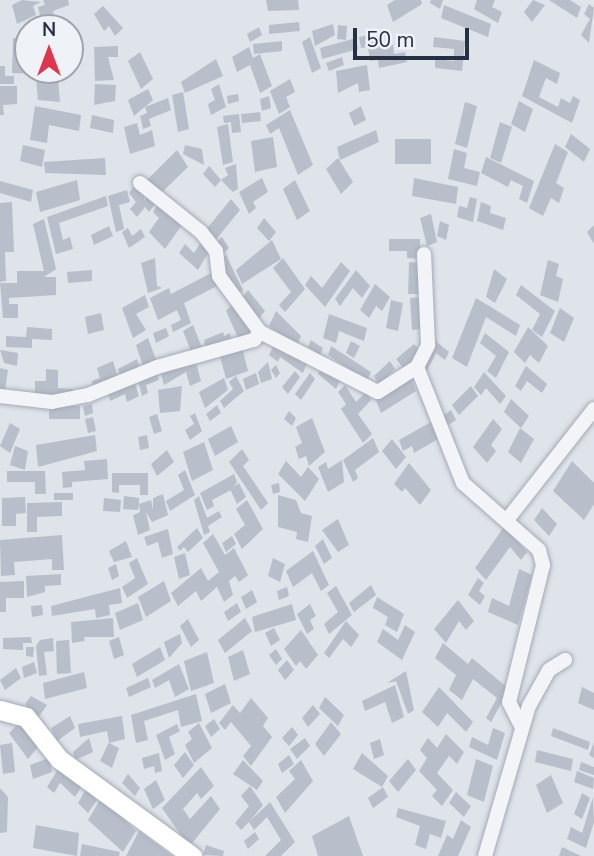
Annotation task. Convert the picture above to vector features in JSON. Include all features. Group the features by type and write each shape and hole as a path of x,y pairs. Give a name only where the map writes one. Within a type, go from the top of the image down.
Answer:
{"street":[{"path":"140,183 201,232 216,251 219,276 260,332 378,392 416,367 428,345 424,254"},
{"path":"0,396 52,402 88,395 157,367 254,340 260,332"},
{"path":"416,367 463,483 539,550 543,565 509,702 522,728"},
{"path":"507,520 594,409"},
{"path":"485,856 522,728 549,670 565,660"},
{"path":"1,705 26,717 59,759 192,856"}],"building":[{"path":"22,0 41,2 33,6 36,14 14,14 12,5"},
{"path":"43,0 68,0 69,5 53,11 54,14 40,14 38,7 45,5"},
{"path":"266,0 298,0 299,10 268,11"},
{"path":"395,0 421,0 422,4 393,22 387,5"},
{"path":"431,0 443,0 440,9 430,3"},
{"path":"477,0 495,0 492,7 502,12 498,23 474,9"},
{"path":"533,0 545,5 532,22 524,12"},
{"path":"549,0 570,0 581,7 577,18"},
{"path":"589,4 594,8 589,43 581,35 590,19 584,14"},
{"path":"444,5 491,24 488,37 441,18"},
{"path":"103,6 123,28 115,36 109,26 104,31 94,14"},
{"path":"299,22 300,31 269,34 269,25"},
{"path":"333,24 335,35 315,46 312,31"},
{"path":"338,25 347,26 346,40 337,39"},
{"path":"259,27 262,35 250,42 247,34"},
{"path":"379,33 381,47 393,45 394,54 405,52 407,62 379,68 378,60 370,61 368,47 361,48 359,37"},
{"path":"310,37 321,68 312,73 302,42"},
{"path":"434,37 465,41 462,71 435,68 435,59 454,61 454,49 433,47"},
{"path":"13,38 14,38 14,73"},
{"path":"356,38 358,49 322,59 320,48"},
{"path":"282,41 282,51 254,54 253,44"},
{"path":"118,46 118,57 108,57 114,80 95,81 94,47"},
{"path":"249,47 253,58 260,54 272,86 260,93 250,65 237,72 232,57"},
{"path":"140,52 153,79 141,89 128,61"},
{"path":"342,57 344,65 329,71 326,63"},
{"path":"216,59 223,76 185,93 181,82"},
{"path":"534,60 560,73 557,84 546,78 539,97 558,107 561,98 570,103 573,96 580,100 572,123 522,96"},
{"path":"367,65 370,90 359,92 358,83 338,93 336,71"},
{"path":"0,66 5,66 5,76 14,76 14,84 0,84"},
{"path":"290,79 295,92 286,97 290,107 279,114 270,91"},
{"path":"36,84 59,84 60,102 38,100"},
{"path":"95,84 116,85 115,101 94,105"},
{"path":"219,84 226,107 211,115 208,104 215,100 211,89"},
{"path":"0,86 17,86 17,104 3,105 4,115 0,115"},
{"path":"148,89 153,100 134,116 128,100"},
{"path":"183,92 189,129 178,132 172,95"},
{"path":"238,94 239,101 228,104 227,96"},
{"path":"269,96 271,108 262,111 260,99"},
{"path":"168,98 171,110 149,119 151,126 143,129 140,116 147,113 145,107"},
{"path":"519,101 533,109 525,132 511,124"},
{"path":"465,102 477,106 467,148 455,144"},
{"path":"35,106 81,115 79,131 49,125 47,143 30,140"},
{"path":"361,106 366,120 354,126 349,113"},
{"path":"290,110 313,165 298,175 279,128 270,134 266,125"},
{"path":"260,112 261,121 242,123 241,114"},
{"path":"239,114 241,132 232,133 231,122 224,123 223,116"},
{"path":"92,115 114,120 113,133 90,128"},
{"path":"500,122 512,127 501,163 490,158"},
{"path":"137,123 140,135 152,130 155,146 130,154 124,127"},
{"path":"228,124 233,162 223,165 217,127"},
{"path":"376,130 379,142 340,160 337,147"},
{"path":"571,134 590,149 584,162 565,147"},
{"path":"273,137 277,167 255,172 251,141"},
{"path":"395,139 431,139 431,164 395,164"},
{"path":"555,144 568,152 556,183 564,188 559,203 551,198 543,216 529,208"},
{"path":"23,145 45,150 42,167 20,161"},
{"path":"185,145 202,149 204,165 183,154"},
{"path":"454,149 467,153 464,168 480,172 477,186 448,179"},
{"path":"177,150 188,167 157,197 147,180"},
{"path":"486,157 534,181 527,203 519,199 523,186 511,180 508,187 481,173"},
{"path":"105,158 106,175 45,173 44,162"},
{"path":"338,158 353,182 341,194 326,169"},
{"path":"236,164 238,189 233,192 221,180 228,175 225,168"},
{"path":"209,166 221,180 215,187 203,174"},
{"path":"262,178 268,192 253,202 256,208 249,214 239,192"},
{"path":"414,178 458,187 456,204 412,196"},
{"path":"77,180 80,200 40,212 36,192"},
{"path":"295,180 310,211 297,220 283,189"},
{"path":"0,181 33,190 31,202 0,193"},
{"path":"136,183 145,193 144,201 147,196 155,204 149,212 145,207 137,217 130,209 136,202 129,193"},
{"path":"127,190 130,202 119,205 124,229 116,232 108,196"},
{"path":"106,196 108,206 59,223 63,240 70,237 73,249 56,254 47,217"},
{"path":"470,197 477,199 473,222 457,217 459,206 467,208"},
{"path":"231,199 240,210 214,242 205,231"},
{"path":"12,202 14,252 5,252 6,281 0,282 0,203"},
{"path":"481,202 491,206 490,213 506,218 503,230 477,221"},
{"path":"159,203 181,226 165,249 149,232 159,218 153,212"},
{"path":"431,214 437,242 427,246 420,218"},
{"path":"264,218 276,232 269,241 257,228"},
{"path":"44,219 56,269 44,277 56,277 56,295 9,298 9,304 18,304 18,318 3,318 0,283 17,283 17,271 44,271 33,224"},
{"path":"440,221 449,225 446,240 437,236"},
{"path":"594,225 594,244 587,232"},
{"path":"109,226 113,236 94,245 91,235"},
{"path":"128,228 132,236 141,229 145,237 129,248 122,232"},
{"path":"222,237 229,248 221,255 215,244"},
{"path":"389,239 420,239 420,259 407,258 407,251 389,251"},
{"path":"272,240 281,259 242,284 236,270"},
{"path":"201,242 210,250 198,270 179,253 185,244 194,253"},
{"path":"226,255 243,290 236,295 219,260"},
{"path":"155,258 157,286 162,288 148,293 141,263"},
{"path":"283,258 305,289 285,312 279,305 291,292 273,268"},
{"path":"548,260 559,264 556,276 563,279 558,302 540,295"},
{"path":"341,262 350,271 325,307 305,285 311,276 322,288"},
{"path":"409,262 420,263 419,294 408,294"},
{"path":"494,269 507,279 495,303 486,297"},
{"path":"92,270 92,281 68,283 67,272"},
{"path":"356,270 370,286 362,298 353,288 340,306 335,299"},
{"path":"213,272 217,286 184,303 191,323 173,332 171,325 181,320 177,310 158,320 150,298 169,288 171,294"},
{"path":"375,284 390,297 382,311 376,306 369,318 360,310"},
{"path":"521,285 555,311 542,337 532,330 540,314 516,295"},
{"path":"248,290 265,311 258,320 241,299"},
{"path":"145,295 149,307 136,314 146,330 133,338 122,308"},
{"path":"421,297 423,329 412,330 410,298"},
{"path":"476,298 520,325 516,336 486,317 467,367 452,358"},
{"path":"391,300 403,303 398,331 386,328"},
{"path":"234,302 252,330 240,342 226,311"},
{"path":"560,308 574,318 564,342 550,333"},
{"path":"276,311 301,336 297,346 269,326"},
{"path":"101,313 104,330 88,334 85,317"},
{"path":"329,314 367,328 364,341 339,331 336,343 323,338"},
{"path":"193,325 202,348 192,354 183,331"},
{"path":"27,327 52,329 52,340 32,339 32,348 6,347 6,336 26,337"},
{"path":"528,327 548,346 539,363 530,355 525,363 514,352"},
{"path":"166,328 169,336 156,343 153,333"},
{"path":"223,332 224,336 230,333 232,342 207,352 204,340"},
{"path":"485,333 509,352 496,378 487,371 496,356 480,343"},
{"path":"148,338 157,362 144,369 136,345"},
{"path":"433,339 449,352 445,360 436,353 427,371 420,365"},
{"path":"311,340 323,348 320,355 308,347"},
{"path":"276,341 307,363 303,373 280,357 278,362 269,355"},
{"path":"351,341 360,346 354,358 346,353"},
{"path":"414,344 419,350 405,370 396,359"},
{"path":"331,346 371,372 367,381 328,355"},
{"path":"242,347 248,371 226,379 220,356"},
{"path":"0,350 18,353 17,366 4,363"},
{"path":"137,359 140,369 121,379 118,369"},
{"path":"195,359 201,381 190,386 186,372 164,385 161,374"},
{"path":"113,361 118,378 94,388 92,381 100,378 97,368"},
{"path":"390,361 395,369 379,385 374,376"},
{"path":"268,362 272,379 261,383 258,372"},
{"path":"276,365 280,373 276,378 271,370"},
{"path":"322,365 341,379 336,389 318,374"},
{"path":"526,366 547,384 542,393 527,381 521,391 515,386"},
{"path":"0,368 8,370 5,390 0,388"},
{"path":"46,369 58,370 58,388 73,389 73,397 35,396 35,381 46,381"},
{"path":"295,371 300,377 288,394 282,387"},
{"path":"484,372 506,396 500,404 486,388 481,395 474,387"},
{"path":"157,373 159,380 146,385 148,393 142,396 138,380"},
{"path":"256,373 259,384 246,390 243,379"},
{"path":"310,373 315,379 301,400 295,394"},
{"path":"236,376 244,391 224,408 220,401 233,389 229,382"},
{"path":"410,376 416,391 381,413 375,398"},
{"path":"224,378 228,390 205,408 199,392"},
{"path":"134,380 139,396 127,402 125,394 110,401 108,394"},
{"path":"345,385 356,402 366,392 371,400 358,414 372,434 363,443 341,409 346,404 338,392"},
{"path":"182,386 180,411 160,413 158,390"},
{"path":"471,386 478,396 459,415 452,405"},
{"path":"511,399 529,416 521,428 504,412"},
{"path":"92,404 93,413 85,416 83,406"},
{"path":"217,405 221,413 210,421 206,414"},
{"path":"49,406 80,406 80,419 49,419"},
{"path":"451,410 456,420 445,427 441,417"},
{"path":"289,411 296,418 292,426 284,419"},
{"path":"195,413 202,431 190,440 185,430 194,424 190,416"},
{"path":"157,414 162,431 154,434 149,417"},
{"path":"93,417 96,431 88,433 85,419"},
{"path":"312,418 325,452 309,466 306,456 299,459 295,447 302,443 296,427"},
{"path":"493,419 502,429 491,445 496,451 487,463 473,447"},
{"path":"431,422 438,439 414,453 412,446 403,451 399,440"},
{"path":"10,423 20,429 10,453 0,446"},
{"path":"231,426 238,442 215,456 208,439"},
{"path":"520,428 534,439 521,463 508,452"},
{"path":"95,435 97,451 38,467 36,445"},
{"path":"147,435 149,448 140,450 138,437"},
{"path":"373,438 379,452 355,470 358,478 353,482 343,460"},
{"path":"392,439 406,457 396,469 382,451"},
{"path":"204,442 213,470 192,481 183,452"},
{"path":"15,446 28,451 25,470 10,465"},
{"path":"242,449 249,460 243,466 268,503 261,510 229,462"},
{"path":"167,450 174,462 157,476 151,464"},
{"path":"107,459 108,479 72,482 72,487 63,488 62,472 85,470 84,461"},
{"path":"342,460 344,482 328,492 318,467 326,462 328,469"},
{"path":"286,461 301,477 308,467 319,479 305,501 278,474"},
{"path":"572,461 594,483 594,504 584,520 553,491"},
{"path":"409,463 431,490 420,505 405,488 402,492 394,484"},
{"path":"185,470 195,495 170,511 166,501 184,490 178,475"},
{"path":"7,471 45,471 46,494 35,494 35,482 7,482"},
{"path":"112,473 148,473 148,495 140,495 140,485 119,485 119,493 112,492"},
{"path":"234,474 237,482 231,490 212,500 214,506 207,510 200,493"},
{"path":"239,483 246,497 237,504 230,489"},
{"path":"279,483 280,492 273,494 271,485"},
{"path":"54,493 73,493 73,500 54,500"},
{"path":"163,494 168,515 152,522 146,512 150,530 138,535 133,515 140,512 139,504 151,500 153,510 153,498"},
{"path":"278,495 296,500 301,513 312,516 308,542 296,539 297,532 278,527"},
{"path":"124,496 139,498 138,510 123,509"},
{"path":"199,496 207,518 219,511 222,517 208,526 210,532 204,535 194,500"},
{"path":"25,497 26,513 16,514 16,526 2,526 2,498"},
{"path":"104,498 121,500 120,512 103,511"},
{"path":"247,500 263,529 242,549 234,534 245,525 236,509"},
{"path":"62,502 62,516 37,517 37,532 27,532 27,503"},
{"path":"542,508 557,524 549,536 534,520"},
{"path":"338,519 349,545 338,552 322,530"},
{"path":"504,527 527,552 521,560 510,547 486,580 475,568"},
{"path":"197,528 203,538 188,552 184,547 180,551 177,547"},
{"path":"168,529 173,554 162,558 158,542 147,546 144,537"},
{"path":"213,534 225,555 234,548 248,575 239,582 235,576 229,581 233,595 224,602 217,587 201,601 196,591 178,606 171,593 201,568 208,581 219,572 203,543"},
{"path":"62,535 64,570 52,570 52,559 14,562 15,575 1,576 0,540"},
{"path":"232,536 236,544 226,552 222,543"},
{"path":"323,539 332,558 324,564 315,546"},
{"path":"126,541 132,557 114,562 109,551"},
{"path":"313,551 329,585 321,591 312,573 293,587 286,571"},
{"path":"185,553 190,575 179,579 174,557"},
{"path":"137,558 148,584 127,598 122,587 135,578 129,563"},
{"path":"273,558 285,564 280,582 268,576"},
{"path":"116,564 119,576 112,580 108,568"},
{"path":"519,569 532,575 518,625 488,612 492,598 509,606"},
{"path":"61,574 61,585 45,586 45,592 27,597 26,576"},
{"path":"478,578 484,583 479,591 485,596 480,605 468,595"},
{"path":"24,581 24,598 6,598 6,612 0,612 0,582"},
{"path":"164,581 171,601 146,617 138,597"},
{"path":"371,585 376,595 354,612 349,603"},
{"path":"336,586 352,615 329,634 324,624 338,612 327,593"},
{"path":"287,587 289,596 279,600 277,591"},
{"path":"120,588 122,603 109,605 110,615 96,618 95,609 52,616 51,606"},
{"path":"252,590 257,602 246,609 241,597"},
{"path":"377,597 404,614 397,632 385,625 388,617 373,608"},
{"path":"458,600 474,621 466,630 459,621 446,643 434,629"},
{"path":"138,603 143,620 120,630 115,613"},
{"path":"237,603 241,612 228,621 224,612"},
{"path":"292,604 296,620 255,632 252,617"},
{"path":"310,604 316,616 310,620 314,629 307,634 297,614"},
{"path":"42,605 43,615 32,617 31,606"},
{"path":"113,618 114,637 84,637 85,641 72,643 71,622"},
{"path":"245,618 252,631 225,653 218,640"},
{"path":"188,619 199,640 191,647 180,626"},
{"path":"346,621 359,635 351,647 343,639 329,658 324,653"},
{"path":"405,625 415,632 402,660 377,642 383,629 398,640"},
{"path":"274,628 280,640 271,646 265,633"},
{"path":"301,630 318,655 306,669 300,661 296,666 284,649"},
{"path":"180,634 182,643 169,658 164,642"},
{"path":"31,637 32,643 23,643 23,650 3,649 3,638"},
{"path":"119,637 124,655 114,659 109,641"},
{"path":"53,638 54,651 44,652 47,675 39,676 36,646 40,640"},
{"path":"69,640 71,673 57,674 56,641"},
{"path":"443,643 468,664 472,658 509,689 491,722 486,718 497,698 473,679 462,700 449,690 456,675 435,658"},
{"path":"26,647 34,647 33,657 26,656"},
{"path":"160,647 165,660 137,677 132,664"},
{"path":"276,649 282,659 276,665 269,655"},
{"path":"243,650 250,674 234,681 228,657"},
{"path":"207,652 214,683 191,691 184,661"},
{"path":"287,660 294,670 285,680 278,670"},
{"path":"34,662 37,673 24,678 22,667"},
{"path":"179,664 189,689 175,697 169,680 155,688 152,680"},
{"path":"16,668 21,678 5,690 0,680"},
{"path":"406,671 414,710 408,714 396,681 387,683"},
{"path":"84,672 87,688 45,699 43,683"},
{"path":"148,678 151,687 129,697 126,688"},
{"path":"225,684 231,703 211,713 205,694"},
{"path":"395,685 404,717 392,723 385,702 365,711 362,701"},
{"path":"439,687 473,722 466,732 447,713 438,727 422,712"},
{"path":"582,687 594,693 594,710 578,703"},
{"path":"196,694 202,721 181,727 178,710 144,721 148,740 136,743 131,715"},
{"path":"31,696 47,705 38,718 25,704"},
{"path":"325,697 344,715 338,726 319,708"},
{"path":"251,698 268,718 263,726 272,737 251,766 243,756 251,746 231,722 225,730 219,723 233,705 240,713"},
{"path":"313,705 320,714 308,727 302,718"},
{"path":"70,716 75,728 57,741 51,728"},
{"path":"122,716 125,739 109,743 119,748 112,768 100,761 109,742 107,731 80,737 78,724"},
{"path":"214,719 220,729 211,737 205,726"},
{"path":"21,721 39,746 28,759 9,733"},
{"path":"331,722 341,734 324,756 315,744"},
{"path":"199,723 212,748 194,763 185,745 192,739 188,732"},
{"path":"177,724 180,731 169,737 175,754 165,760 156,735"},
{"path":"292,727 298,735 289,746 282,738"},
{"path":"493,728 505,733 497,760 469,747 472,737 488,745"},
{"path":"553,728 590,742 588,750 551,736"},
{"path":"446,734 464,752 457,764 449,756 437,773 453,790 442,806 432,796 437,790 419,771 427,758 420,750 428,738 437,748"},
{"path":"89,738 93,752 75,760 73,752"},
{"path":"305,738 310,746 297,759 290,749"},
{"path":"380,739 384,755 374,759 370,743"},
{"path":"594,742 594,758 589,755"},
{"path":"12,743 15,772 3,774 0,745"},
{"path":"537,750 573,759 571,771 535,762"},
{"path":"185,752 194,765 183,778 174,765"},
{"path":"159,753 162,771 155,773 154,766 144,769 142,758"},
{"path":"362,753 388,776 382,787 353,769"},
{"path":"289,755 294,764 282,773 278,764"},
{"path":"49,758 52,772 33,779 30,765"},
{"path":"408,759 416,770 398,792 389,781"},
{"path":"476,759 493,766 484,802 467,795"},
{"path":"243,760 263,781 257,790 233,774"},
{"path":"301,760 313,781 285,813 276,797 295,779 289,771"},
{"path":"581,762 594,767 594,775 579,770"},
{"path":"60,766 82,786 75,797 60,783 54,793 47,787"},
{"path":"201,767 214,786 201,799 197,793 183,809 190,819 211,796 220,809 189,847 162,808"},
{"path":"577,771 594,778 593,789 574,782"},
{"path":"128,774 140,788 135,796 122,783"},
{"path":"551,775 563,803 547,813 536,785"},
{"path":"156,780 165,800 153,809 144,789"},
{"path":"250,786 263,805 250,821 270,802 295,842 281,856 265,856 281,840 267,817 254,830 249,822 241,830 235,823 249,806 241,796"},
{"path":"383,787 388,797 373,808 368,798"},
{"path":"0,788 8,797 7,832 0,833"},
{"path":"86,789 97,800 88,813 78,803"},
{"path":"456,792 471,806 464,817 449,803"},
{"path":"582,793 590,798 582,819 574,814"},
{"path":"593,797 594,822 586,848 567,839 571,827 582,833"},
{"path":"101,798 136,831 123,852 88,820"},
{"path":"398,808 446,821 441,838 430,834 426,849 415,845 420,826 396,817"},
{"path":"349,816 363,856 318,856 312,836"},
{"path":"461,820 471,827 458,856 438,856 447,835 453,839"},
{"path":"36,825 79,833 77,856 33,848"},
{"path":"139,831 172,856 126,856"},
{"path":"255,832 259,839 248,849 244,841"},
{"path":"82,844 120,852 119,856 80,856"},
{"path":"206,845 224,851 223,856 203,855"},
{"path":"562,847 581,856 559,856"}]}
